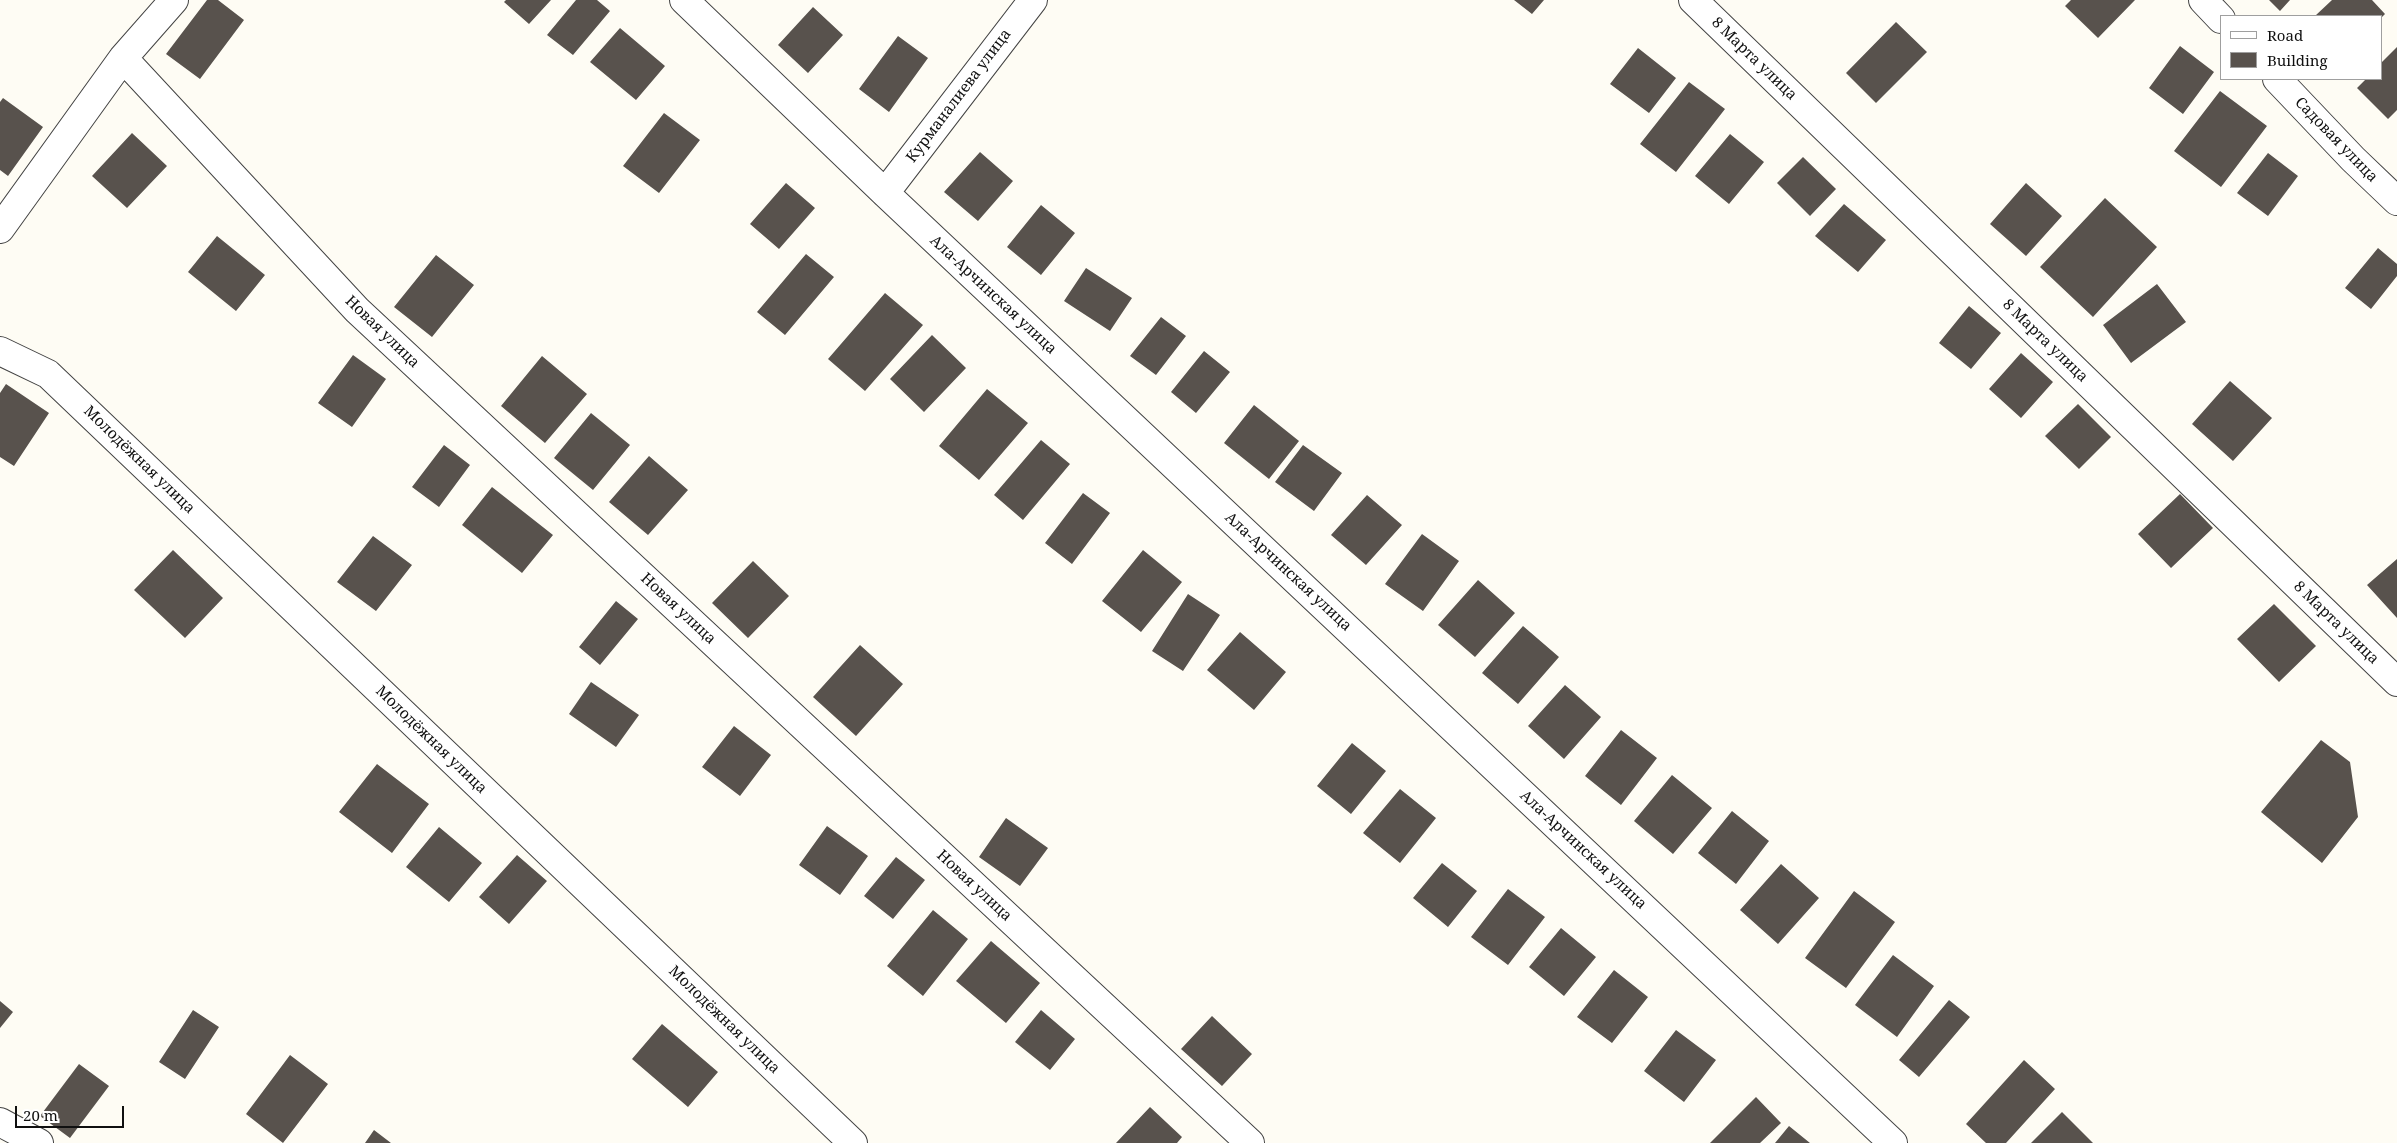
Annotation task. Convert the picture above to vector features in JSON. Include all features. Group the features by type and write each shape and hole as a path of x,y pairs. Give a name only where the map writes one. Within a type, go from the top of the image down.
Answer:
{"street":[{"path":"0,229 123,58 174,0"},
{"name":"Ала-Арчинская улица","path":"684,0 885,193 1893,1143"},
{"name":"Курманалиева улица","path":"885,193 1033,0"},
{"name":"8 Марта улица","path":"1692,0 2397,682"},
{"path":"2203,0 2220,18"},
{"name":"Новая улица","path":"123,58 357,310 1250,1143"},
{"name":"Садовая улица","path":"2278,80 2353,160 2397,201"},
{"name":"Молодёжная улица","path":"0,351 48,374 853,1143"},
{"path":"0,1122 39,1143"}],"building":[{"path":"207,0 218,0 244,20 200,79 166,54"},
{"path":"506,0 551,0 529,24 504,2"},
{"path":"576,0 597,0 610,11 573,55 547,35"},
{"path":"1514,0 1544,0 1532,14"},
{"path":"2071,0 2135,0 2098,38 2065,6"},
{"path":"2269,0 2290,0 2280,11"},
{"path":"2332,0 2372,0 2385,14 2382,17 2382,15 2316,15"},
{"path":"813,7 843,35 808,73 778,45"},
{"path":"1896,22 1927,52 1876,103 1846,73"},
{"path":"620,28 665,66 636,100 590,62"},
{"path":"898,36 928,58 889,112 859,89"},
{"path":"2180,46 2214,72 2183,114 2149,88"},
{"path":"2397,47 2397,110 2388,119 2357,88 2365,80 2382,80 2382,62"},
{"path":"1638,48 1676,78 1649,113 1610,84"},
{"path":"1689,82 1725,109 1676,172 1640,144"},
{"path":"2220,91 2267,126 2221,187 2174,151"},
{"path":"3,98 43,127 8,176 0,170 0,102"},
{"path":"664,113 700,140 659,193 623,166"},
{"path":"132,133 167,166 127,208 92,176"},
{"path":"1730,134 1764,162 1729,204 1695,176"},
{"path":"980,152 1013,181 978,221 944,192"},
{"path":"2268,153 2298,176 2268,216 2237,193"},
{"path":"1803,157 1836,189 1810,216 1777,183"},
{"path":"786,183 815,208 779,249 750,224"},
{"path":"2026,183 2062,216 2026,256 1990,224"},
{"path":"2105,198 2157,247 2093,317 2040,267"},
{"path":"1844,204 1886,240 1858,272 1815,236"},
{"path":"1041,205 1075,233 1041,275 1007,247"},
{"path":"217,236 265,275 236,311 188,272"},
{"path":"2378,248 2397,264 2397,276 2371,309 2345,288"},
{"path":"806,254 834,277 785,335 757,312"},
{"path":"436,255 474,285 432,337 394,307"},
{"path":"1086,268 1132,298 1110,331 1064,301"},
{"path":"2157,284 2186,322 2131,363 2103,325"},
{"path":"885,293 923,325 865,391 828,359"},
{"path":"1969,306 2001,333 1971,369 1939,343"},
{"path":"1161,317 1186,336 1156,375 1130,356"},
{"path":"932,335 966,368 924,412 890,379"},
{"path":"1204,351 1230,372 1196,413 1171,392"},
{"path":"2021,353 2053,382 2021,418 1989,389"},
{"path":"353,355 386,379 352,427 318,403"},
{"path":"542,356 587,394 545,443 501,406"},
{"path":"2230,381 2272,418 2233,461 2192,424"},
{"path":"6,384 49,413 14,466 0,457 0,393"},
{"path":"987,389 1028,423 979,480 939,446"},
{"path":"2078,404 2111,437 2079,469 2045,436"},
{"path":"1254,405 1299,441 1269,479 1224,443"},
{"path":"591,413 630,445 593,490 554,458"},
{"path":"1041,440 1070,464 1023,520 994,495"},
{"path":"444,445 470,465 439,507 412,487"},
{"path":"1303,445 1342,473 1314,511 1275,482"},
{"path":"649,456 688,490 648,535 609,502"},
{"path":"492,487 553,535 522,573 462,525"},
{"path":"1083,493 1110,513 1072,564 1045,543"},
{"path":"2180,494 2213,528 2171,568 2138,534"},
{"path":"1367,495 1402,525 1366,565 1331,535"},
{"path":"1422,534 1459,561 1423,611 1385,584"},
{"path":"373,536 412,565 376,611 337,582"},
{"path":"173,550 223,598 185,638 134,590"},
{"path":"1143,550 1182,582 1141,632 1102,601"},
{"path":"2397,559 2397,618 2367,585"},
{"path":"753,561 789,596 748,638 712,603"},
{"path":"1478,580 1515,613 1475,657 1438,625"},
{"path":"1188,594 1220,615 1183,671 1152,651"},
{"path":"616,601 638,619 600,665 579,647"},
{"path":"2274,604 2316,646 2279,682 2237,639"},
{"path":"1523,626 1559,657 1518,704 1482,673"},
{"path":"1240,632 1286,672 1254,710 1207,670"},
{"path":"860,645 903,684 856,736 813,697"},
{"path":"591,682 639,715 616,747 569,714"},
{"path":"1565,685 1601,717 1564,759 1528,726"},
{"path":"734,726 771,755 740,796 702,767"},
{"path":"1621,730 1657,758 1621,805 1585,776"},
{"path":"2321,740 2350,762 2358,817 2322,863 2261,812"},
{"path":"1352,743 1386,771 1351,814 1317,786"},
{"path":"377,764 429,804 392,853 339,812"},
{"path":"1672,775 1712,808 1673,854 1634,821"},
{"path":"1400,789 1436,818 1400,863 1363,833"},
{"path":"1732,811 1769,841 1736,884 1698,853"},
{"path":"1006,818 1048,848 1020,886 979,857"},
{"path":"827,826 868,856 840,895 799,865"},
{"path":"439,827 482,863 449,902 406,867"},
{"path":"517,855 547,881 509,924 479,897"},
{"path":"896,857 925,880 893,919 864,896"},
{"path":"1442,863 1477,891 1448,927 1413,898"},
{"path":"1781,864 1819,898 1778,944 1740,910"},
{"path":"1508,889 1545,917 1508,965 1471,937"},
{"path":"1854,891 1895,922 1846,988 1805,958"},
{"path":"933,910 968,939 923,996 887,966"},
{"path":"1561,928 1596,957 1564,996 1529,967"},
{"path":"991,941 1040,983 1006,1023 956,981"},
{"path":"1893,955 1934,986 1897,1037 1855,1005"},
{"path":"1614,970 1648,997 1612,1043 1577,1017"},
{"path":"1949,1000 1970,1017 1919,1077 1899,1060"},
{"path":"0,1001 13,1012 0,1028"},
{"path":"193,1010 219,1027 185,1079 159,1062"},
{"path":"1041,1010 1075,1039 1050,1070 1015,1042"},
{"path":"1212,1016 1252,1054 1222,1086 1181,1049"},
{"path":"662,1024 718,1072 688,1107 632,1059"},
{"path":"1676,1030 1716,1060 1684,1102 1644,1071"},
{"path":"290,1055 328,1084 283,1143 246,1114"},
{"path":"2024,1060 2055,1089 2006,1143 1986,1143 1966,1124"},
{"path":"79,1064 109,1086 70,1138 40,1116"},
{"path":"1756,1097 1781,1123 1760,1143 1710,1143"},
{"path":"1150,1107 1182,1137 1177,1143 1116,1143"},
{"path":"2062,1112 2093,1143 2031,1143"},
{"path":"1789,1126 1810,1143 1775,1143"},
{"path":"374,1130 391,1143 365,1143"}]}
